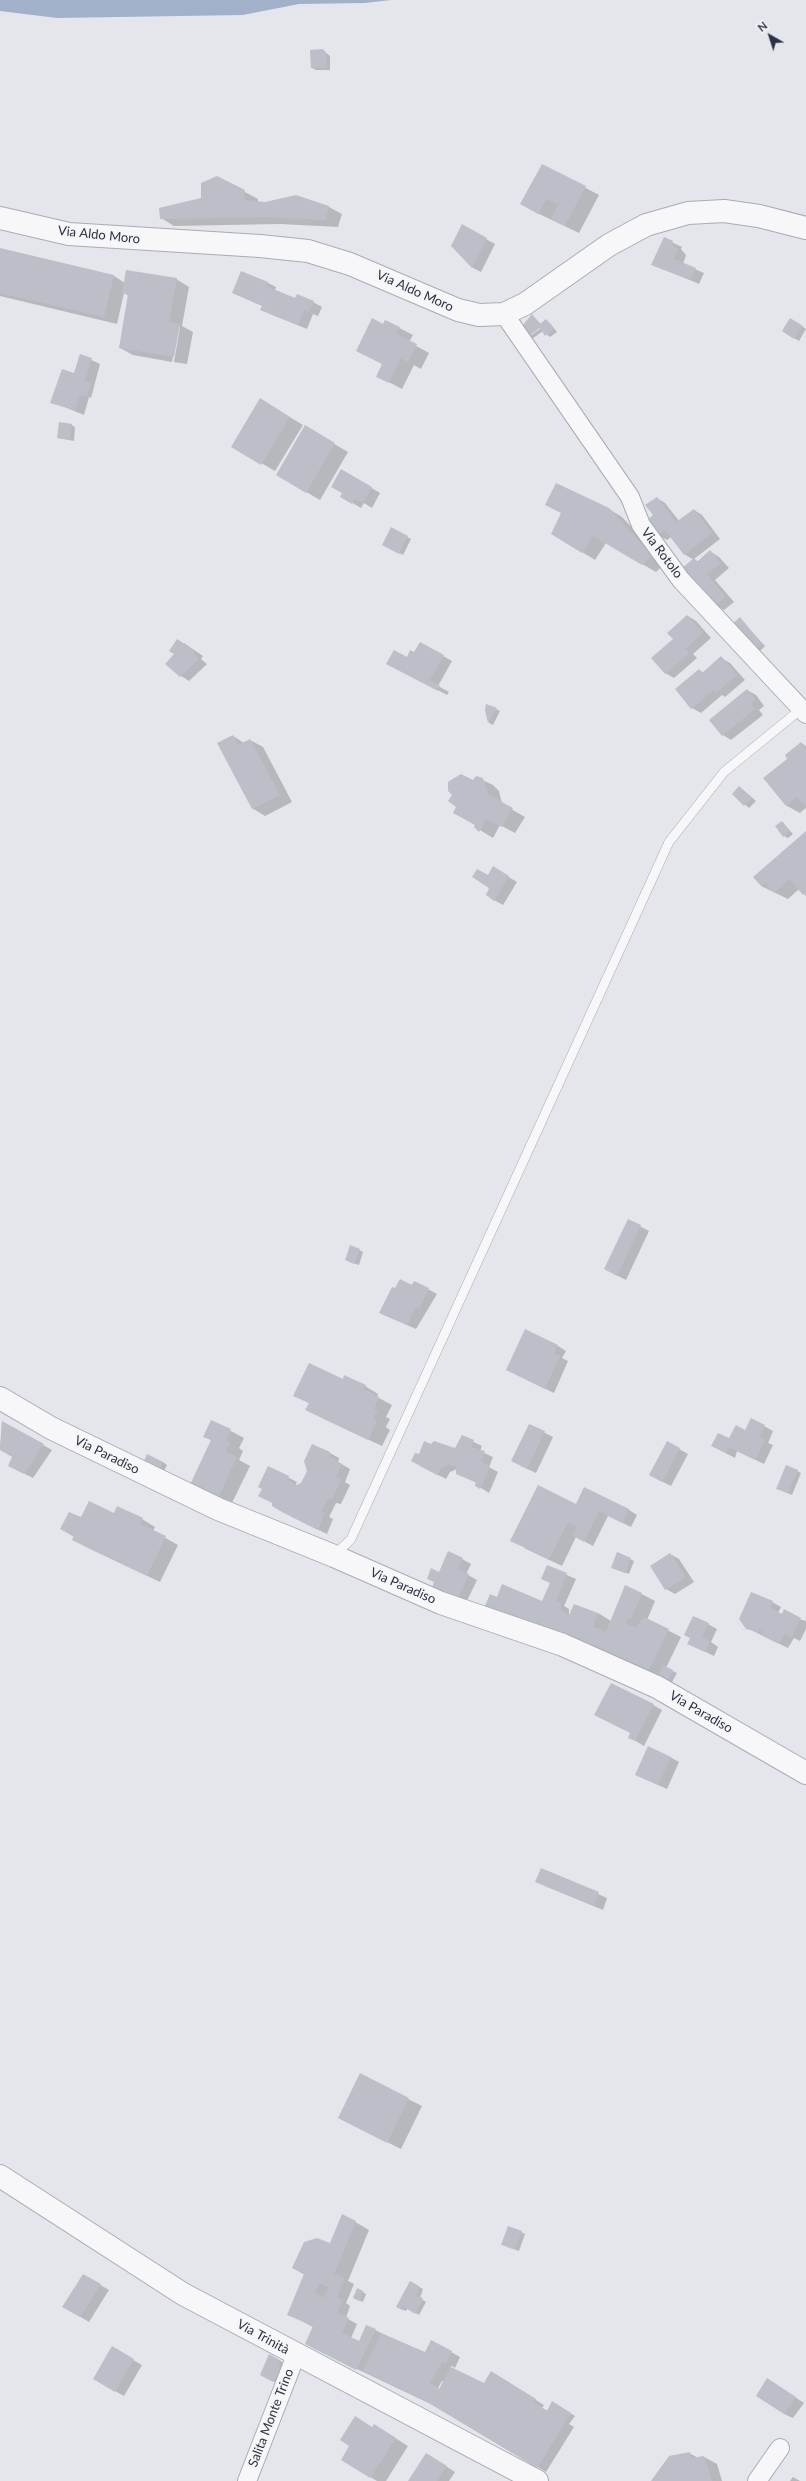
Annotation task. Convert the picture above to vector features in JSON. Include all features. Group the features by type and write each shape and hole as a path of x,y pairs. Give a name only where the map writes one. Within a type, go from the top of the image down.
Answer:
{"street":[{"name":"Via Aldo Moro","path":"0,218 69,234 260,246 308,251 350,264 458,310 480,315 504,314 525,304 609,245 646,225 688,214 724,211 759,216 806,228"},
{"name":"Via Rotolo","path":"504,314 626,491 641,525 681,580 803,711"},
{"name":"Via Paradiso","path":"0,1398 52,1428 218,1509 334,1556 441,1603 563,1645 657,1687 806,1773"},
{"name":"Via Trinità","path":"0,2176 183,2294 537,2481"},
{"name":"Salita Monte Trino","path":"247,2481 296,2355"},
{"path":"757,2481 780,2448"}],"lane":[{"path":"334,1556 351,1539 669,842 724,772 803,711"}],"water":[{"path":"0,0 391,0 365,3 299,4 243,15 57,18 0,11"}],"building":[{"path":"323,49 326,53 327,68 311,68 310,50"},
{"path":"542,164 586,186 565,226 551,219 558,205 546,199 538,214 520,204"},
{"path":"217,176 245,190 244,200 265,202 296,195 329,206 325,220 266,217 160,219 159,208 201,198 201,183"},
{"path":"462,224 487,238 472,268 451,246"},
{"path":"664,237 673,241 672,244 678,249 674,259 696,268 690,280 651,265"},
{"path":"0,248 114,275 104,317 0,293"},
{"path":"126,270 177,278 169,322 180,324 174,357 119,348 128,294 122,293"},
{"path":"241,271 268,282 266,286 295,298 297,294 314,301 309,312 304,310 298,325 260,310 262,306 232,293"},
{"path":"532,314 540,324 546,319 554,329 545,336 540,328 528,337 523,332 523,325"},
{"path":"372,318 383,324 385,320 400,327 396,334 417,344 408,362 401,358 389,383 376,377 382,364 356,351"},
{"path":"790,318 803,326 794,339 782,331"},
{"path":"80,354 92,358 85,381 91,382 87,396 80,395 75,410 50,403 62,369 74,373"},
{"path":"260,398 290,417 261,465 231,447"},
{"path":"59,422 72,424 70,440 57,438"},
{"path":"305,425 335,443 306,493 276,475"},
{"path":"341,469 372,487 363,503 355,499 352,504 340,497 342,493 331,487"},
{"path":"556,483 609,508 652,555 642,565 593,536 582,553 551,534 561,513 545,505"},
{"path":"657,497 676,522 694,509 712,533 684,555 665,530 657,536 646,521 653,515 645,505"},
{"path":"391,527 408,536 399,554 382,545"},
{"path":"710,550 721,563 707,574 726,597 715,606 682,568 694,558 697,562"},
{"path":"687,615 703,633 685,649 689,653 665,674 651,658 673,639 667,633"},
{"path":"740,617 762,644 753,651 731,625"},
{"path":"177,639 195,651 193,653 199,659 180,677 165,664 174,654 169,651"},
{"path":"420,642 444,655 430,680 440,686 438,691 386,664 394,650 407,657 410,650 414,652"},
{"path":"721,656 737,675 716,693 714,690 691,709 675,689 699,669 702,673"},
{"path":"747,689 756,700 751,704 755,709 722,736 709,720"},
{"path":"486,704 497,708 488,723 485,710"},
{"path":"233,735 238,745 250,739 280,795 252,809 217,743"},
{"path":"801,742 806,748 806,806 797,797 786,806 763,778 787,759 785,755"},
{"path":"461,774 473,780 476,776 483,778 489,795 513,808 502,827 486,819 479,832 474,827 475,825 453,813 456,807 448,801 452,795 448,791 448,782"},
{"path":"739,786 752,798 744,806 732,794"},
{"path":"782,821 790,831 783,837 775,826"},
{"path":"806,831 806,892 803,895 789,879 774,893 765,882 761,886 753,877"},
{"path":"493,866 509,876 494,901 486,895 489,888 472,877 477,869 488,875"},
{"path":"628,1219 641,1225 617,1276 604,1269"},
{"path":"350,1245 360,1249 354,1264 345,1260"},
{"path":"400,1279 412,1285 414,1281 429,1288 419,1309 416,1307 407,1325 379,1313 392,1287 395,1288"},
{"path":"525,1329 558,1345 554,1353 560,1356 545,1389 506,1370"},
{"path":"309,1363 343,1379 344,1375 366,1385 364,1389 379,1397 374,1409 378,1411 373,1419 377,1421 368,1440 305,1410 309,1403 293,1396"},
{"path":"751,1418 765,1425 760,1437 765,1440 755,1460 729,1447 726,1453 711,1446 718,1433 729,1438 736,1425 745,1430"},
{"path":"211,1420 231,1429 226,1440 230,1442 226,1452 237,1457 216,1502 188,1489 211,1440 203,1437"},
{"path":"2,1421 44,1444 24,1474 8,1466 12,1457 0,1450"},
{"path":"529,1424 545,1431 527,1469 511,1461"},
{"path":"462,1435 474,1440 471,1447 485,1451 481,1461 490,1467 480,1489 475,1486 476,1482 456,1474 456,1467 449,1464 441,1468 437,1475 411,1461 415,1453 419,1454 424,1441 431,1444 434,1441 455,1448"},
{"path":"667,1441 680,1448 662,1482 649,1475"},
{"path":"312,1444 330,1452 330,1457 342,1464 336,1477 342,1479 332,1499 328,1499 321,1512 325,1513 318,1530 282,1512 272,1506 272,1503 258,1496 262,1489 258,1487 268,1466 289,1476 287,1480 297,1485 301,1483 307,1471 304,1461"},
{"path":"147,1454 163,1462 157,1475 141,1468"},
{"path":"786,1465 798,1470 788,1493 776,1489"},
{"path":"538,1485 576,1504 584,1487 629,1509 622,1523 599,1511 584,1542 573,1536 577,1526 568,1522 549,1559 510,1541"},
{"path":"89,1501 114,1513 117,1506 143,1518 140,1524 166,1536 147,1576 72,1540 74,1536 60,1529 69,1512 81,1517"},
{"path":"448,1551 463,1558 458,1569 469,1574 456,1603 430,1592 434,1582 427,1579 431,1568 439,1572"},
{"path":"617,1552 631,1558 625,1573 611,1568"},
{"path":"670,1553 686,1577 665,1590 650,1566"},
{"path":"547,1565 567,1573 556,1601 561,1603 561,1610 569,1615 574,1604 598,1613 593,1627 606,1632 625,1585 642,1593 631,1619 628,1618 626,1624 636,1627 644,1617 669,1629 645,1678 482,1613 490,1594 497,1597 502,1584 542,1601 550,1583 541,1579"},
{"path":"751,1592 773,1601 770,1608 782,1614 784,1609 801,1618 791,1637 785,1634 779,1644 763,1636 762,1631 759,1629 758,1632 746,1629 739,1619"},
{"path":"693,1616 709,1623 702,1637 710,1641 705,1652 687,1644 690,1638 684,1635"},
{"path":"663,1665 673,1670 666,1685 656,1680"},
{"path":"611,1683 654,1704 635,1741 628,1738 630,1733 594,1715"},
{"path":"648,1746 671,1757 658,1785 635,1775"},
{"path":"541,1868 599,1892 594,1906 535,1882"},
{"path":"360,2073 409,2098 387,2143 338,2118"},
{"path":"342,2214 356,2221 334,2274 345,2278 337,2298 342,2300 338,2313 349,2318 342,2333 359,2341 366,2325 376,2329 356,2370 305,2344 313,2326 287,2315 304,2274 292,2268 304,2242 317,2238 330,2243","holes":["319,2283 329,2287 324,2298 315,2293"]},
{"path":"508,2226 522,2231 515,2249 501,2245"},
{"path":"83,2274 101,2284 80,2317 62,2307"},
{"path":"410,2281 419,2286 416,2296 423,2298 415,2314 403,2306 402,2310 396,2307"},
{"path":"357,2288 363,2291 359,2301 353,2298"},
{"path":"381,2333 425,2352 431,2340 452,2351 446,2364 443,2361 430,2383 439,2389 451,2367 484,2383 491,2371 536,2399 534,2402 547,2411 552,2401 571,2413 537,2468 422,2399 363,2371"},
{"path":"112,2346 134,2359 115,2392 93,2379"},
{"path":"269,2354 278,2359 280,2368 279,2374 273,2382 260,2375"},
{"path":"767,2378 796,2397 784,2414 756,2396"},
{"path":"355,2416 372,2427 374,2424 396,2438 370,2478 341,2460 349,2446 340,2440"},
{"path":"690,2452 691,2458 704,2456 712,2481 651,2481 669,2456"},
{"path":"426,2453 447,2466 437,2481 408,2481"}]}
